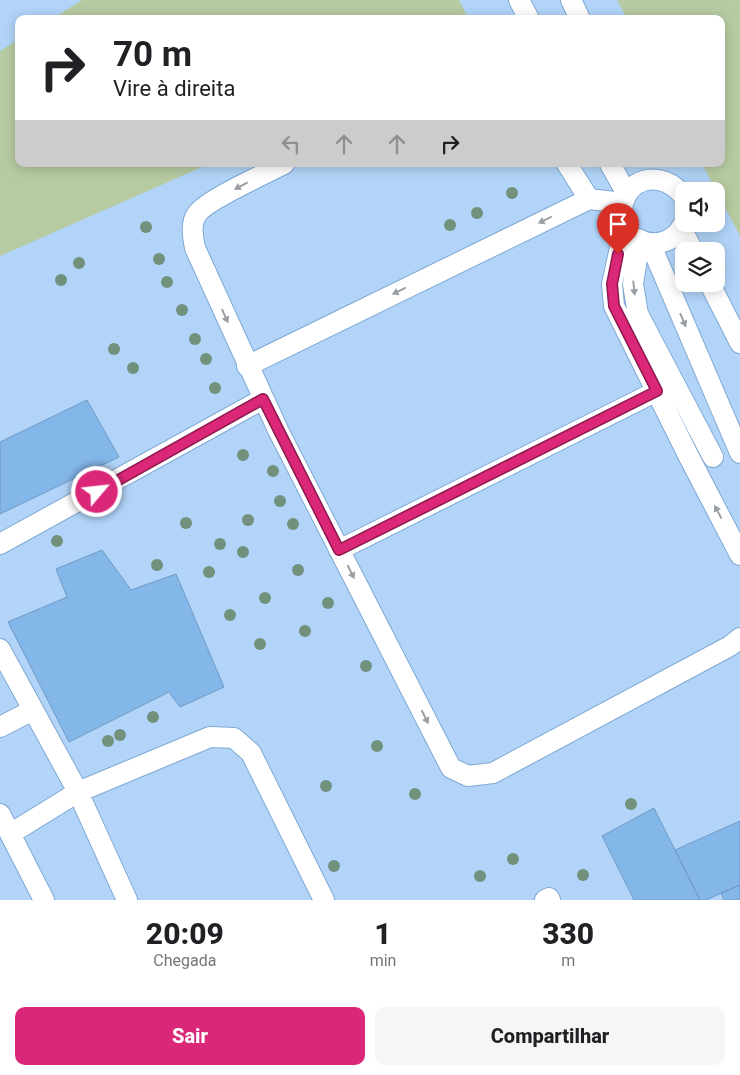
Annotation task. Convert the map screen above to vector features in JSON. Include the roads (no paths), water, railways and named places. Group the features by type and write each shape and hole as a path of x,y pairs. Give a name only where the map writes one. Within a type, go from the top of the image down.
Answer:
{"lane":[{"path":"519,0 527,15"},
{"path":"571,0 578,15"},
{"path":"278,167 212,201 196,214 192,228 195,248 263,399 451,768 468,776 493,773 730,646 740,638"},
{"path":"569,167 589,199"},
{"path":"611,167 625,199"},
{"path":"675,187 654,171 640,182 625,199 622,214 625,225 631,234 645,242 668,240 677,232"},
{"path":"247,366 589,199 625,199"},
{"path":"625,225 612,284 614,306 740,556"},
{"path":"645,242 740,454 713,457 688,456"},
{"path":"645,242 633,284 638,314 713,457"},
{"path":"714,292 740,343"},
{"path":"339,550 657,391"},
{"path":"0,544 263,399"},
{"path":"0,649 78,792 127,900"},
{"path":"0,727 33,710"},
{"path":"10,834 78,792 210,737 234,738 252,753 324,900"},
{"path":"0,814 44,900"}]}
